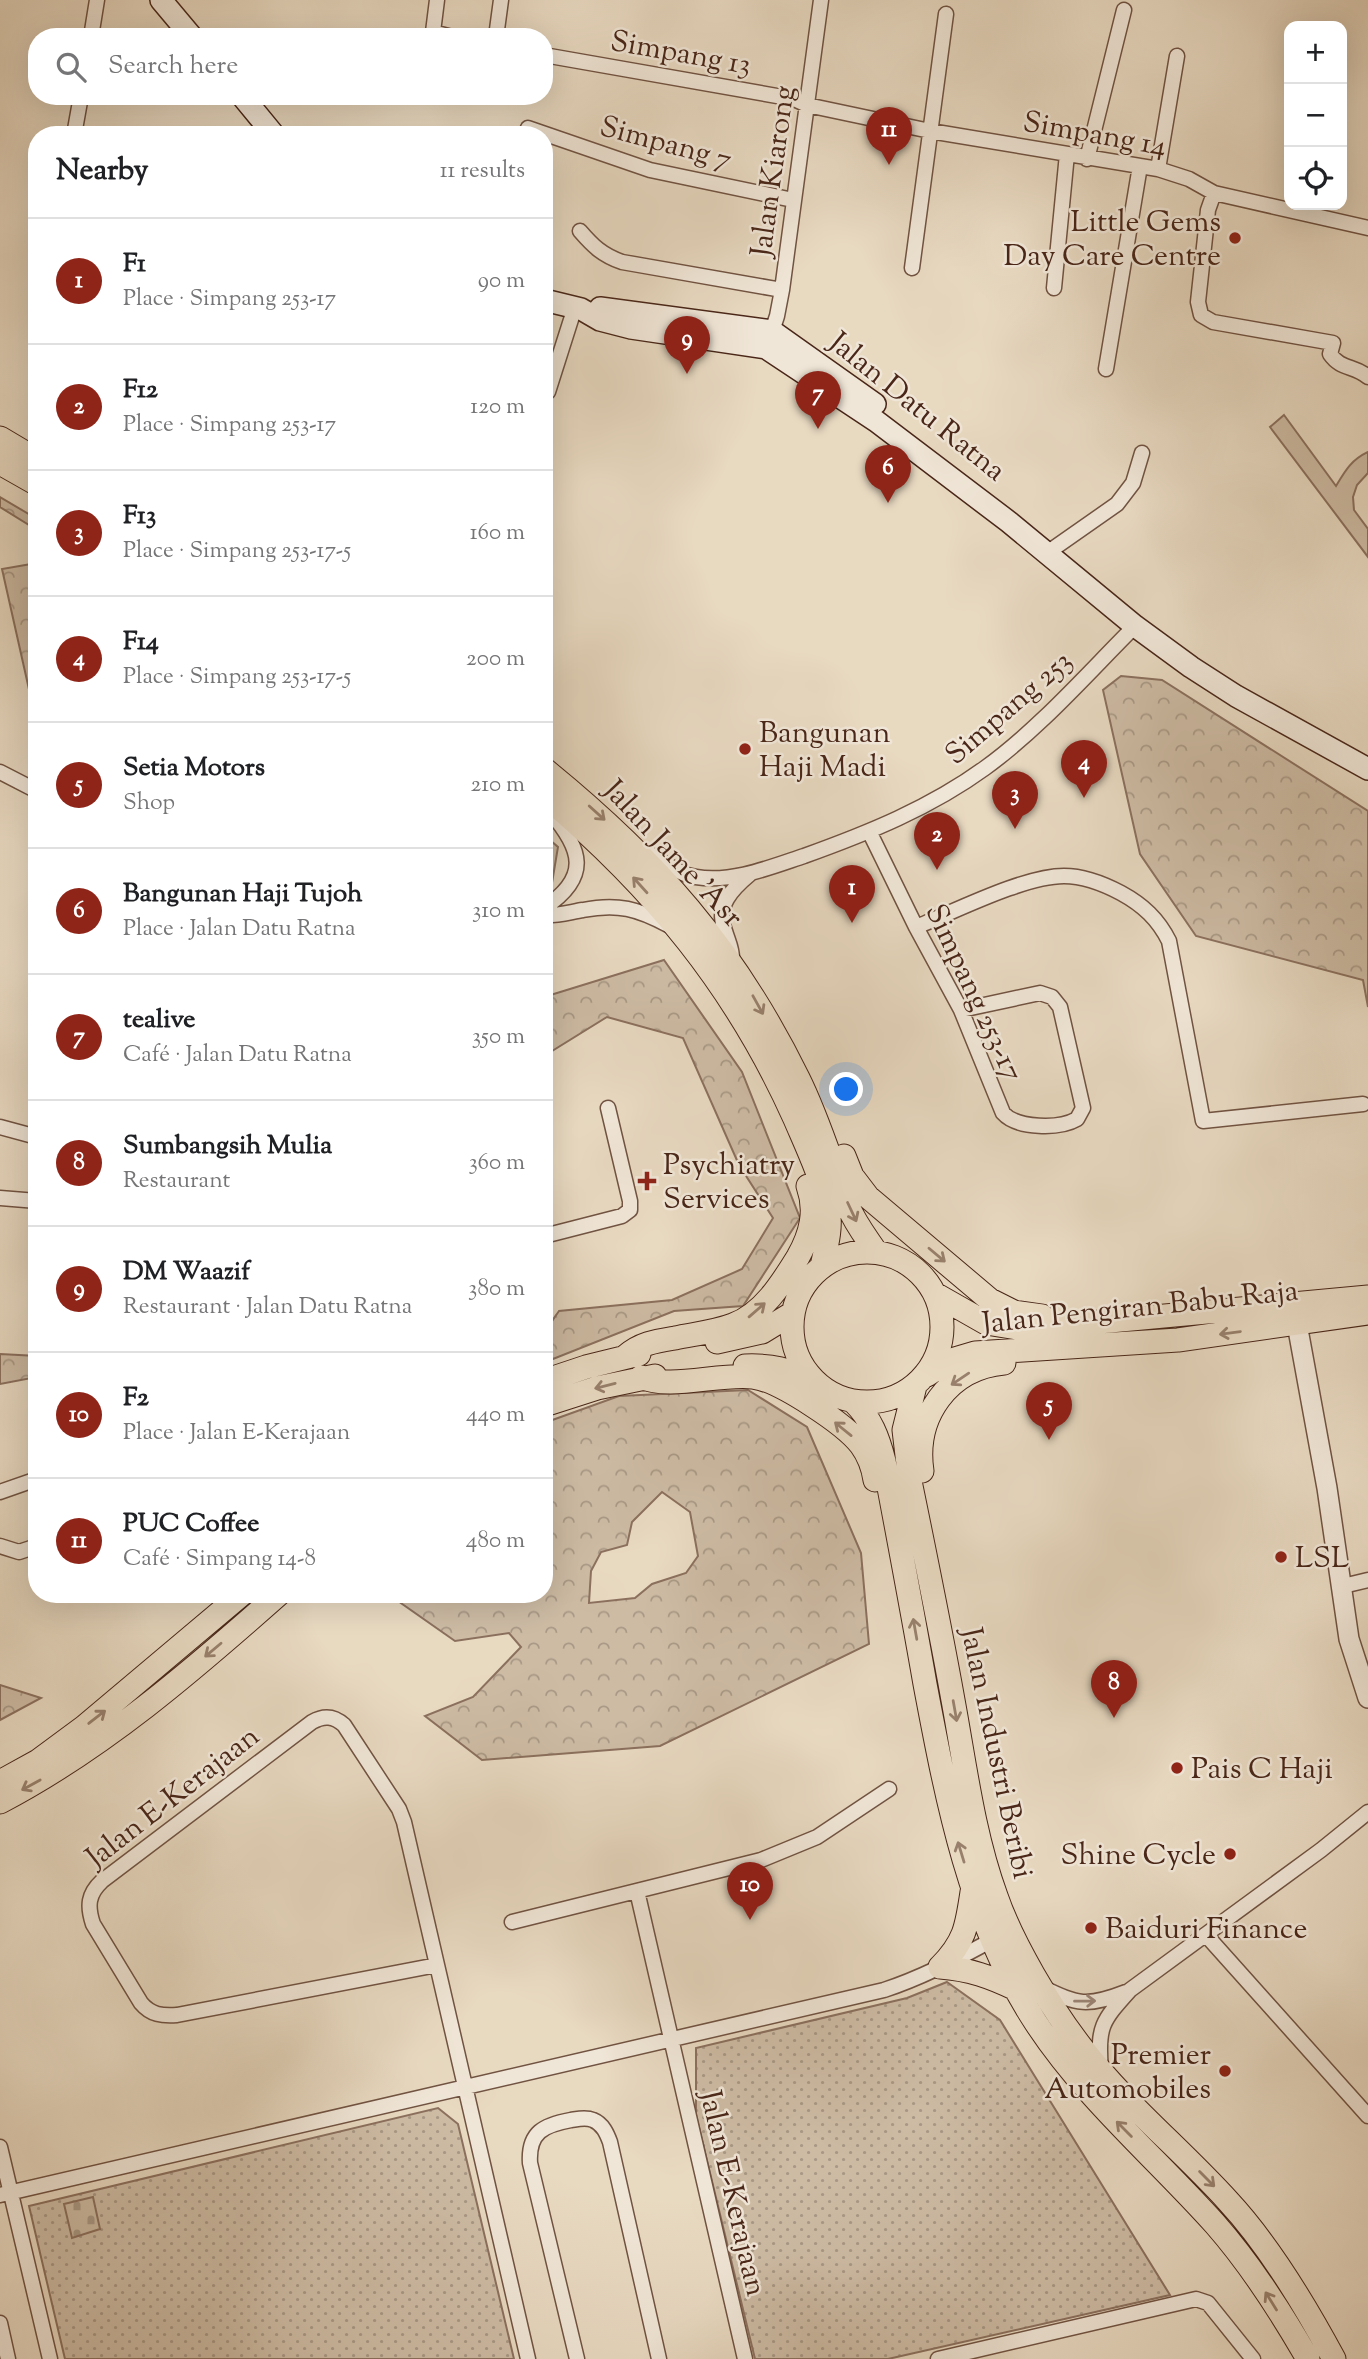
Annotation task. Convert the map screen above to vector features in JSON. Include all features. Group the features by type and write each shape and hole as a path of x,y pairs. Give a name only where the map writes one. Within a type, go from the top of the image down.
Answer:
{"main road":[{"path":"157,1 183,28"},
{"path":"249,105 267,126"},
{"name":"Jalan Datu Ratna","path":"553,302 578,308 602,308 795,345 896,420 961,473 1009,522 1135,626 1236,696 1368,769"},
{"path":"0,438 28,455"},
{"path":"0,463 28,479"},
{"name":"Jalan Jame 'Asr","path":"553,776 591,807 686,902 731,962 783,1048 816,1115 848,1207 876,1252"},
{"name":"Jalan Jame 'Asr","path":"553,803 638,882 696,948 735,1005 773,1072 813,1164 828,1209 827,1242 822,1266"},
{"path":"626,1356 644,1344 718,1329 746,1319 761,1308 791,1268 811,1228 813,1211 811,1193 787,1126 788,1104"},
{"path":"816,1115 825,1119 833,1128 852,1176 868,1197 990,1300 1014,1312 1096,1321"},
{"path":"553,1402 641,1377 764,1365 785,1368 833,1394 854,1402 886,1401 901,1395 920,1381 933,1365 942,1337 940,1308 935,1294 922,1275 904,1261 876,1252 847,1254 822,1266 803,1287 793,1313 793,1335 798,1357 815,1382"},
{"name":"Jalan Pengiran Babu Raja","path":"935,1294 986,1323 1024,1329 1368,1297"},
{"path":"553,1378 626,1356 762,1332 793,1313"},
{"name":"Jalan Pengiran Babu Raja","path":"920,1381 948,1361 975,1353 1178,1340 1368,1313"},
{"path":"929,1572 932,1538 920,1457 921,1438 930,1412 940,1396 960,1377 980,1368 1061,1357 1097,1346"},
{"path":"641,1377 657,1382 753,1377 777,1385 832,1420 850,1434 869,1458 888,1543 894,1561 906,1578"},
{"name":"Jalan Industri Beribi","path":"920,1381 904,1430 905,1450 977,1828 996,1897 1001,1935 1018,1990 1063,2062 1096,2101 1216,2225 1251,2269 1308,2359"},
{"name":"Jalan Industri Beribi","path":"854,1402 869,1418 877,1434 943,1781 972,1888 1001,1935 1042,1987 1082,2048 1244,2219 1334,2359"},
{"path":"0,1782 38,1761 84,1727 231,1603"},
{"path":"0,1802 36,1783 142,1709 261,1603"},
{"path":"940,1967 961,1942 966,1929 972,1888"},
{"path":"940,1967 974,1971 1018,1990"}],"street":[{"path":"92,28 97,0"},
{"path":"434,28 437,0"},
{"path":"497,28 501,0"},
{"name":"Jalan Kiarong","path":"769,339 782,290 821,0"},
{"path":"1087,159 1124,10"},
{"path":"912,268 946,15"},
{"path":"1158,169 1177,55"},
{"name":"Simpang 13","path":"553,57 794,99 807,105"},
{"path":"75,126 79,105"},
{"name":"Simpang 14","path":"807,105 930,131 1158,169 1189,179 1214,193 1368,228"},
{"name":"Simpang 7","path":"553,137 650,170 793,200"},
{"path":"1054,288 1067,154"},
{"path":"1106,369 1140,166"},
{"path":"1214,193 1208,209 1199,289 1201,315 1213,322 1333,343 1330,354 1336,364 1361,370 1368,376"},
{"path":"580,231 595,249 608,257 782,290"},
{"path":"553,378 578,308"},
{"path":"1047,553 1117,504 1133,483 1142,453"},
{"name":"Simpang 253","path":"636,850 645,851 675,870 697,878 750,874 870,833 936,799 986,767 1060,701 1135,626"},
{"path":"0,772 28,786"},
{"path":"553,816 572,840 576,851 576,867 572,882 553,901"},
{"name":"Simpang 253-17","path":"870,833 916,928 961,1010 998,1105 1009,1120 1024,1123 1061,1126 1077,1119 1083,1108 1060,1007 1052,997 1040,993 961,1010"},
{"name":"Simpang 253","path":"731,962 731,945 723,928 721,915 727,897 750,874"},
{"path":"916,928 1040,879 1075,877 1102,884 1136,901 1149,911 1169,941 1203,1121 1363,1104"},
{"path":"553,914 589,908 627,907 645,913 682,933"},
{"path":"553,1234 622,1216 629,1210 630,1201 608,1108"},
{"path":"0,1127 28,1135"},
{"path":"0,1198 28,1200"},
{"path":"1297,1324 1312,1398 1343,1586 1349,1639 1368,1698"},
{"path":"0,1492 28,1482"},
{"path":"0,1546 19,1552 28,1549"},
{"path":"1343,1586 1368,1580"},
{"name":"Jalan E-Kerajaan","path":"330,1717 344,1725 399,1809 437,1965 167,2016 152,2012 141,2003 93,1924 89,1904 95,1887 312,1722 330,1717"},
{"path":"512,1922 771,1857 817,1837 889,1789"},
{"path":"1101,2070 1101,2030 1112,2011 1130,1990 1321,1850 1368,1812"},
{"name":"Jalan E-Kerajaan","path":"637,1891 745,2359"},
{"path":"6,2194 884,1990 940,1967 1001,1935"},
{"path":"1206,1935 1368,2116"},
{"path":"437,1965 528,2359"},
{"path":"1042,1987 1069,2001 1078,2002 1107,1999 1130,1990"},
{"path":"577,2359 529,2150 540,2130 584,2118 599,2124 606,2131 610,2142 659,2359"},
{"path":"0,2147 6,2194 50,2359"},
{"path":"938,2359 1196,2299 1208,2303 1254,2359"},
{"path":"0,2323 5,2353"}],"green space":[{"path":"1284,415 1336,486 1353,462 1368,452 1368,473 1357,485 1353,497 1354,510 1368,529 1368,557 1270,427"},
{"path":"0,497 28,514 28,524 0,507"},
{"path":"28,565 28,685 2,569"},
{"path":"1121,676 1162,680 1368,811 1368,1007 1363,980 1196,936 1140,854 1103,690"},
{"path":"553,843 558,847 553,877"},
{"path":"664,960 742,1072 800,1218 743,1306 674,1311 553,1359 553,1320 559,1311 672,1300 742,1269 773,1218 739,1165 683,1038 607,1017 553,1050 553,994"},
{"path":"0,1354 28,1356 28,1379 0,1384"},
{"path":"748,1390 807,1427 861,1553 869,1644 660,1746 482,1760 425,1716 473,1697 521,1647 509,1633 455,1641 401,1603 553,1603 553,1420 619,1396","holes":["662,1492 690,1512 698,1556 686,1573 652,1584 635,1598 589,1603 591,1571 601,1552 627,1545 632,1522"]},
{"path":"0,1685 41,1698 0,1720"},
{"path":"947,1982 1000,2020 1170,2295 888,2359 755,2359 696,2115 696,2048 907,1998"},
{"path":"438,2108 458,2124 514,2359 65,2359 29,2206"},
{"path":"93,2197 100,2229 72,2238 64,2204"}],"place":[{"name":"PUC Coffee","path":"889,165"},
{"name":"Little Gems Day Care Centre","path":"1235,238"},
{"name":"DM Waazif","path":"687,374"},
{"name":"tealive","path":"818,429"},
{"name":"Bangunan Haji Tujoh","path":"888,503"},
{"name":"Bangunan Haji Madi","path":"745,749"},
{"name":"F14","path":"1084,798"},
{"name":"F13","path":"1015,829"},
{"name":"F12","path":"937,870"},
{"name":"F1","path":"852,923"},
{"name":"Psychiatry Services","path":"647,1181"},
{"name":"Setia Motors","path":"1049,1440"},
{"name":"LSL","path":"1281,1557"},
{"name":"Sumbangsih Mulia","path":"1114,1718"},
{"name":"Pais C Haji","path":"1177,1768"},
{"name":"Shine Cycle","path":"1230,1854"},
{"name":"F2","path":"750,1920"},
{"name":"Baiduri Finance","path":"1091,1928"},
{"name":"Premier Automobiles","path":"1225,2071"}]}
